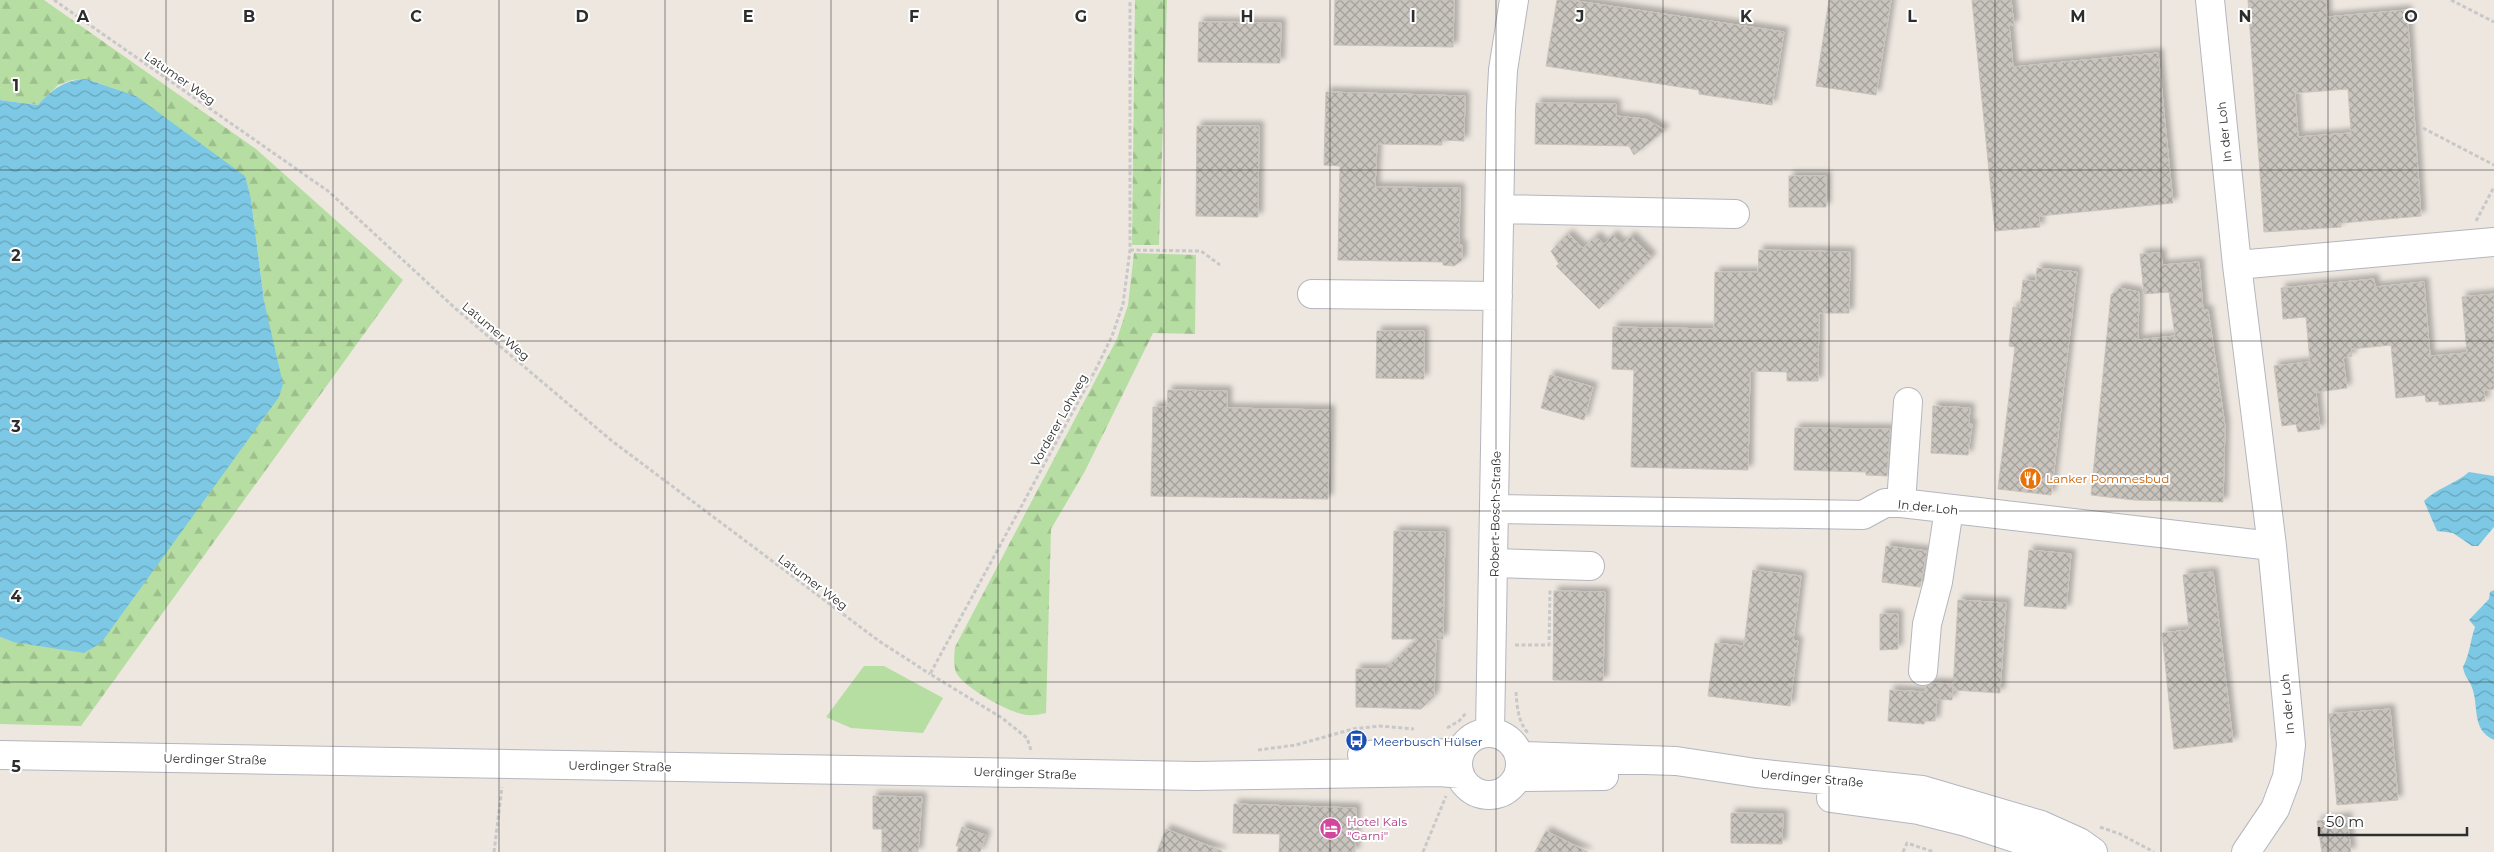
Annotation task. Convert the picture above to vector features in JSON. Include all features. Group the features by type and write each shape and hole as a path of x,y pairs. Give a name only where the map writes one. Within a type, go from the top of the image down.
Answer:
{"street":[{"name":"Robert-Bosch-Straße","path":"1490,732 1503,70 1514,0"},
{"name":"In der Loh","path":"2210,0 2237,265 2272,546 2291,745 2287,777 2275,808 2246,852"},
{"path":"1499,209 1736,214"},
{"path":"2237,265 2494,242"},
{"path":"1312,294 1498,296"},
{"path":"1901,503 1908,402"},
{"name":"In der Loh","path":"1495,518 1863,515 1885,503 1901,503 2272,546"},
{"path":"1923,671 1927,624 1938,582 1949,509"},
{"path":"1494,563 1590,566"},
{"path":"1459,776 1466,742 1477,734 1490,732 1509,739 1519,766"},
{"name":"Uerdinger Straße","path":"0,754 504,764 1031,757 1196,776 1441,772 1459,776 1480,794 1498,794 1506,790 1519,766"},
{"name":"Uerdinger Straße","path":"1240,775 1277,763 1314,758 1459,776"},
{"name":"Uerdinger Straße","path":"1519,766 1676,761 1756,773 1922,790 2041,824 2079,842 2093,852"},
{"name":"Uerdinger Straße","path":"1519,766 1638,776 1741,790 1850,800 1918,810 1966,822 2058,852"}],"path":[{"name":"Latumer Weg","path":"54,0 328,191 456,309 612,441 871,636 930,674"},
{"name":"Vorderer Lohweg","path":"930,674 1100,362 1112,336 1122,304 1130,250 1130,0"},
{"path":"2451,0 2494,22"},
{"path":"2423,128 2494,165"},
{"path":"2464,244 2494,186"},
{"path":"1130,250 1201,251 1220,266"},
{"path":"1512,645 1549,645 1550,586 1552,583 1553,565"},
{"path":"930,674 1002,718 1027,738 1031,757"},
{"path":"1442,729 1450,728 1467,711"},
{"path":"1257,750 1296,744 1353,729 1380,726 1416,729"},
{"path":"494,852 504,764"},
{"path":"1423,852 1446,798 1459,776"},
{"path":"1903,852 1907,843 1934,852"}],"green space":[{"path":"0,0 44,0 256,149 403,280 81,726 0,724 0,637 13,642 264,301 251,199 136,96 86,79 72,80 58,85 38,105 0,100"},
{"path":"1135,0 1167,0 1159,245 1132,245"},
{"path":"1134,253 1196,255 1195,334 1153,333 1085,471 1051,529 1046,713 1020,714 978,693 962,680 955,668 955,647 1117,339 1128,305"},
{"path":"864,666 884,666 943,698 923,733 851,728 826,717"}],"water":[{"path":"86,79 136,96 245,176 251,199 264,301 283,384 279,397 101,643 84,653 13,642 0,637 0,100 38,105 59,86 71,81"},
{"path":"2469,472 2494,476 2494,527 2478,546 2472,546 2453,533 2437,531 2424,501"},
{"path":"2494,590 2494,740 2486,735 2479,723 2474,693 2463,667 2475,627 2469,620 2489,599 2490,592"}],"building":[{"path":"1335,0 1454,0 1453,47 1334,45"},
{"path":"1557,0 1570,0 1784,32 1772,105 1699,94 1699,90 1546,66"},
{"path":"1829,0 1891,0 1876,95 1816,86"},
{"path":"1972,0 2011,0 2014,25 2009,25 2013,67 2158,53 2173,203 2039,216 2040,227 1995,231"},
{"path":"2248,0 2326,0 2327,17 2407,10 2421,216 2341,223 2341,227 2264,232","holes":["2348,89 2351,133 2298,137 2295,93"]},
{"path":"1199,22 1281,23 1280,63 1198,62"},
{"path":"1326,92 1465,96 1464,141 1442,140 1442,145 1377,144 1375,187 1460,188 1459,245 1462,245 1462,260 1454,266 1443,265 1443,262 1338,260 1340,166 1324,165"},
{"path":"1536,103 1616,104 1616,116 1645,119 1665,130 1634,155 1629,146 1535,144"},
{"path":"1197,126 1259,126 1258,217 1196,216"},
{"path":"1789,176 1826,176 1826,207 1789,207"},
{"path":"1568,234 1583,248 1596,236 1604,244 1613,235 1622,244 1631,236 1652,257 1599,309 1556,266 1559,264 1551,251"},
{"path":"1759,250 1850,252 1849,313 1819,313 1818,381 1787,381 1787,372 1750,371 1748,470 1631,467 1634,370 1612,369 1613,327 1714,329 1715,272 1758,272"},
{"path":"2161,253 2162,265 2199,262 2203,310 2208,310 2225,426 2223,502 2134,500 2091,495 2111,295 2119,288 2139,292 2138,340 2175,336 2169,292 2144,294 2140,254"},
{"path":"2037,268 2077,272 2051,495 1998,489 2015,347 2009,346 2013,307 2020,308 2023,280 2036,281"},
{"path":"2374,279 2375,287 2424,282 2430,356 2467,353 2462,297 2494,294 2494,389 2484,390 2485,401 2439,405 2439,401 2426,402 2425,395 2396,398 2391,345 2351,349 2352,356 2343,358 2347,388 2316,392 2320,429 2298,432 2296,424 2282,426 2274,366 2310,362 2306,317 2283,319 2281,288"},
{"path":"1377,331 1424,331 1424,379 1376,378"},
{"path":"1550,375 1593,387 1584,420 1541,408"},
{"path":"1168,390 1227,391 1227,408 1330,410 1328,499 1151,496 1153,407 1167,407"},
{"path":"1933,406 1970,408 1969,423 1972,424 1968,455 1931,453"},
{"path":"1795,428 1890,429 1887,476 1866,475 1866,472 1794,470"},
{"path":"1394,531 1445,532 1443,639 1436,639 1434,696 1421,709 1356,707 1356,669 1385,669 1417,639 1392,639"},
{"path":"1886,546 1927,551 1920,587 1882,582"},
{"path":"2029,550 2071,554 2066,609 2024,606"},
{"path":"1753,570 1801,576 1793,640 1798,641 1790,706 1708,696 1715,643 1744,646"},
{"path":"2213,572 2233,742 2174,749 2162,633 2189,630 2183,575"},
{"path":"1554,591 1605,592 1603,681 1553,680"},
{"path":"1958,600 2006,603 2000,693 1953,690"},
{"path":"1880,614 1898,614 1898,649 1880,650"},
{"path":"1932,683 1953,684 1952,700 1937,699 1935,721 1925,721 1924,724 1888,721 1890,690 1925,692 1926,686"},
{"path":"2390,709 2398,800 2337,805 2329,714"},
{"path":"873,796 922,797 918,852 882,852 882,829 873,829"},
{"path":"1234,804 1356,808 1355,852 1279,852 1280,834 1233,833"},
{"path":"1731,813 1783,814 1782,844 1731,843"},
{"path":"2347,817 2351,852 2322,852 2317,821"},
{"path":"962,827 986,835 980,852 957,852 959,846 956,846"},
{"path":"1166,829 1222,851 1222,852 1157,852"},
{"path":"1546,831 1588,852 1535,852"}],"place":[{"name":"Lanker Pommesbud","path":"2030,478"},
{"name":"Meerbusch Hülser","path":"1357,741"},
{"name":"Hotel Kals \"Garni\"","path":"1331,828"}]}
